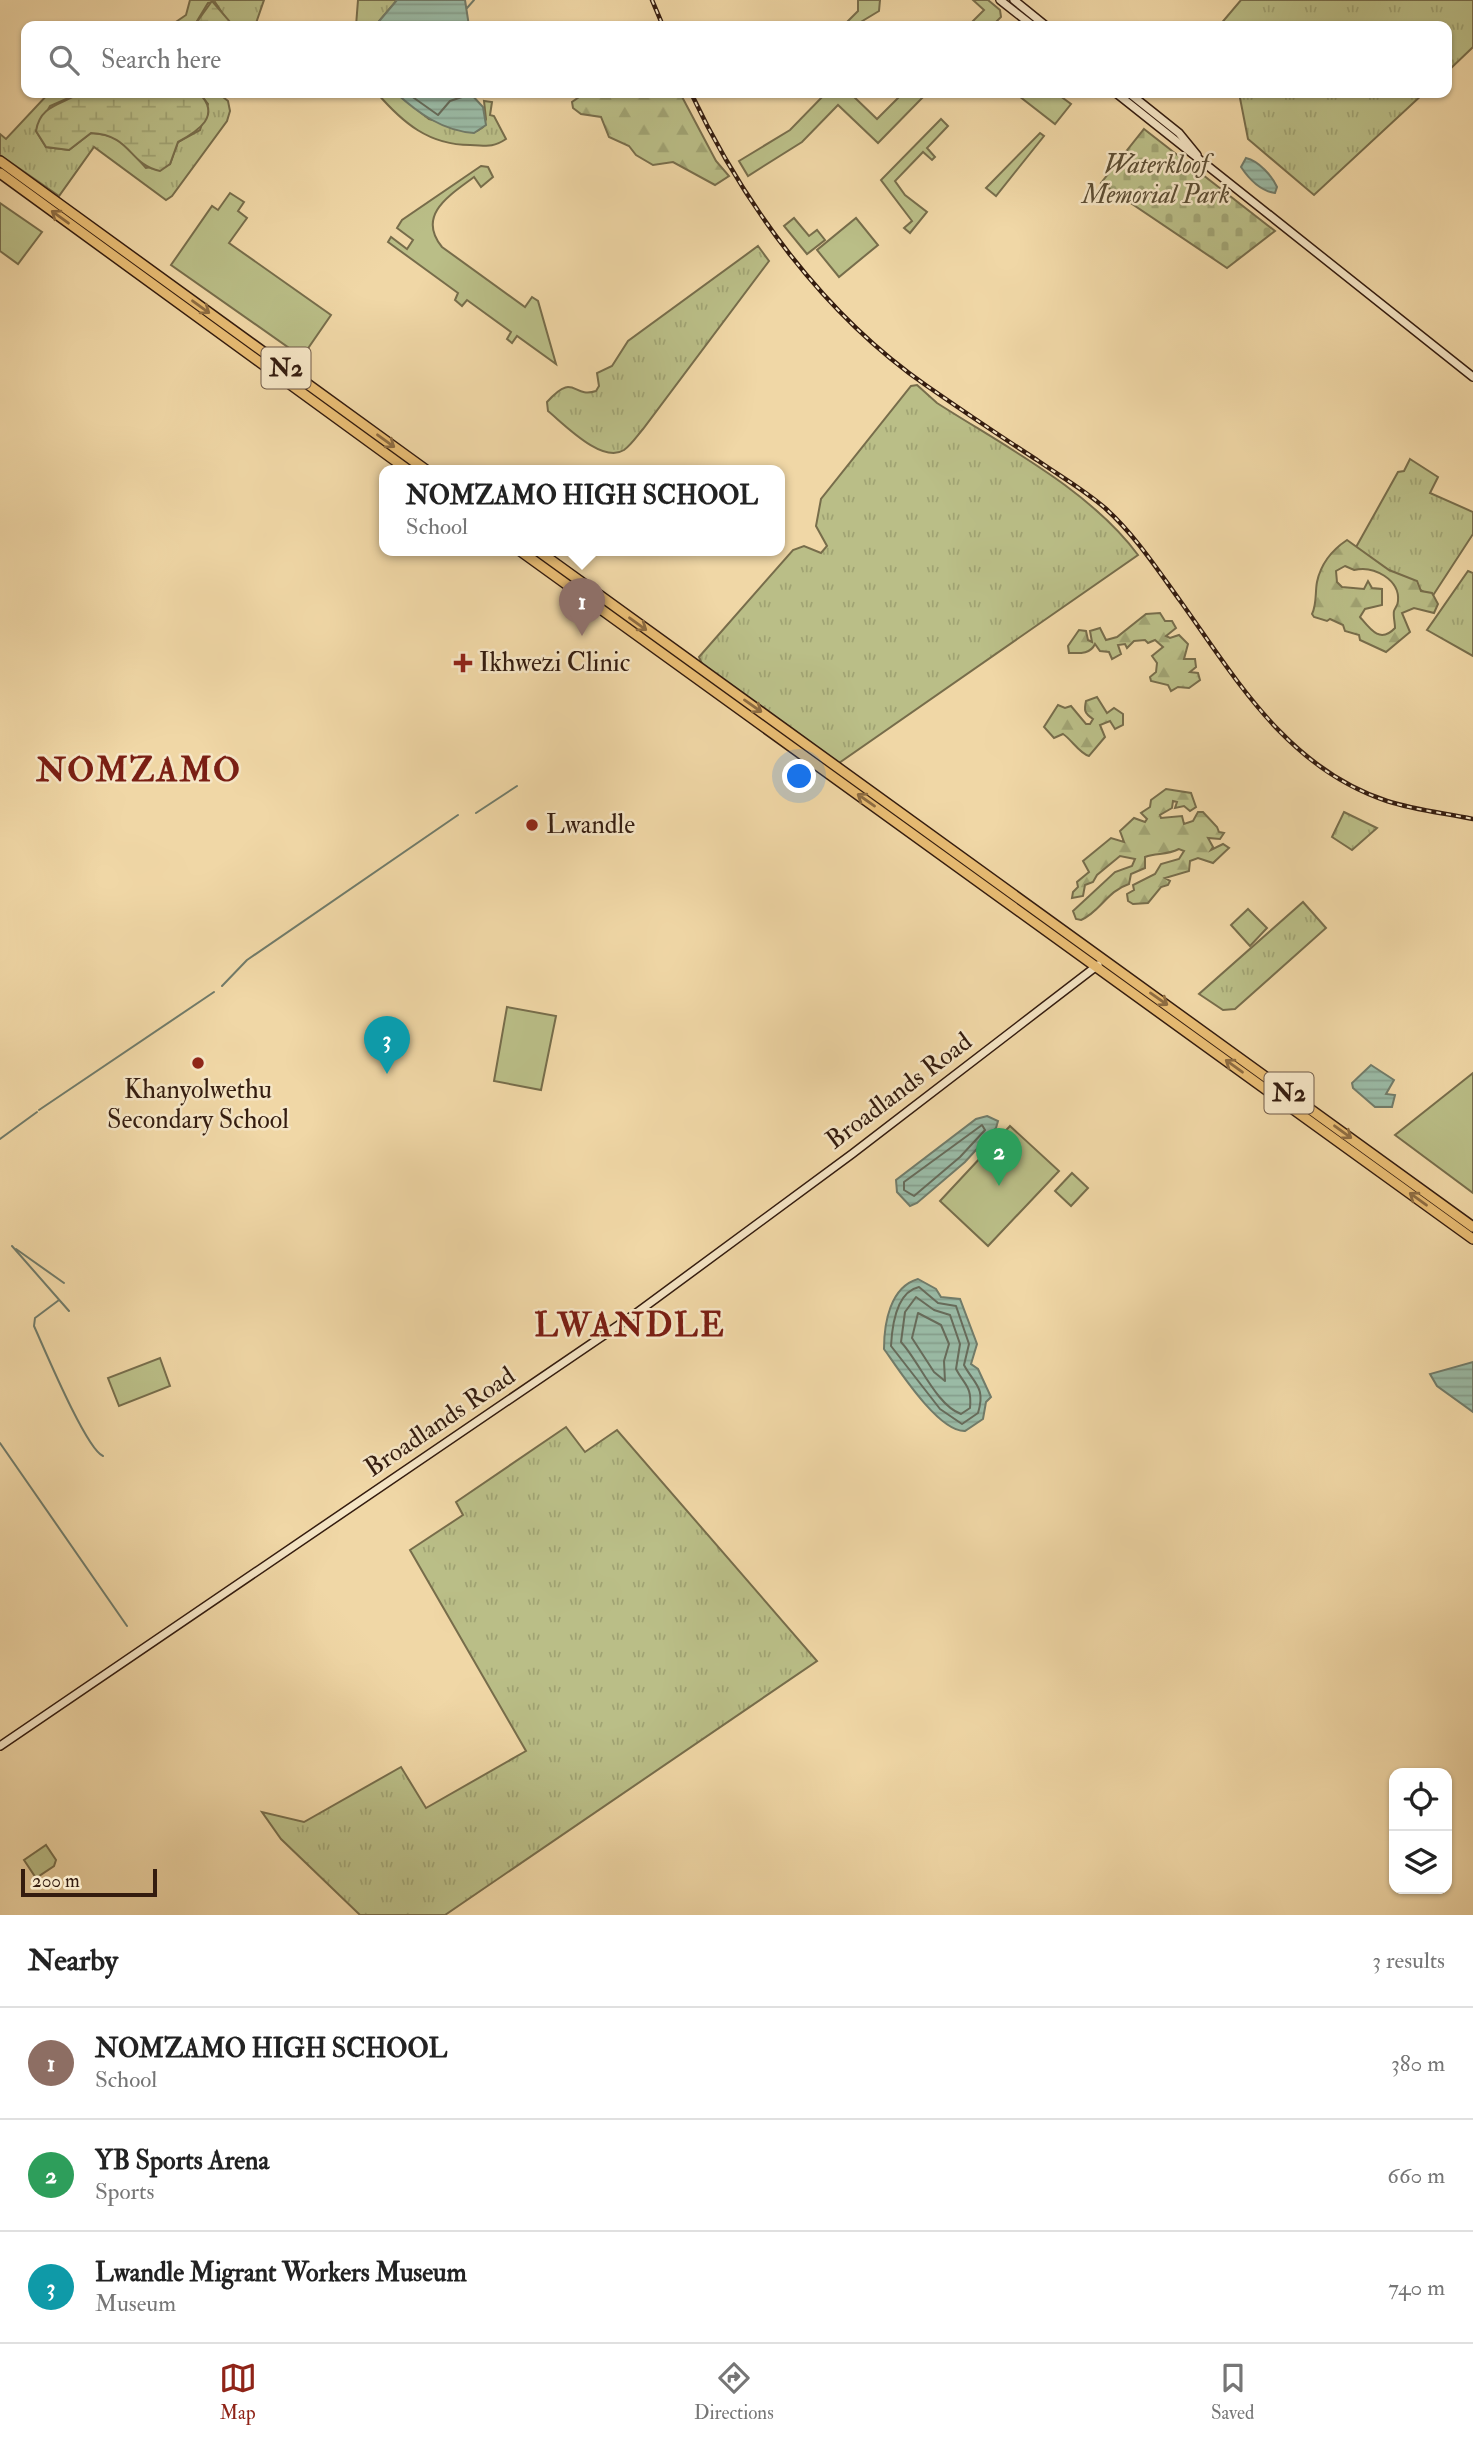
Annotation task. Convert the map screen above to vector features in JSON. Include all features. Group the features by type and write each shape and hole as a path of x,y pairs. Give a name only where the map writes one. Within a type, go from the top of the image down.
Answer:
{"highway":[{"name":"N2","path":"0,161 419,465"},
{"name":"N2","path":"0,173 401,465"},
{"name":"N2","path":"527,556 1473,1239"},
{"name":"N2","path":"545,556 1473,1227"}],"main road":[{"path":"1000,0 1026,21"},
{"path":"1014,0 1040,21"},
{"path":"1122,98 1473,377"},
{"path":"1135,98 1179,133 1205,163"},
{"name":"Broadlands Road","path":"0,1746 635,1314 852,1154 1103,960"}],"green space":[{"path":"190,0 264,0 257,21 228,21 215,2 208,3 197,21 177,21 186,15"},
{"path":"358,0 397,0 379,21 356,21"},
{"path":"858,0 880,0 879,11 862,21 848,21 858,11"},
{"path":"973,0 988,0 1000,10 1001,17 997,21 973,21 984,10"},
{"path":"1241,0 1473,0 1473,47 1452,67 1452,21 1223,21"},
{"path":"212,1 229,21 198,21"},
{"path":"44,98 68,98 50,106 36,131 46,147 69,150 91,133 101,134 123,143 146,168 170,164 178,142 200,130 208,104 203,98 224,98 228,101 230,111 227,121 172,196 166,200 94,147 59,196 0,155 0,134 6,139"},
{"path":"70,98 203,98 208,116 199,128 178,142 170,164 160,171 141,162 122,144 104,135 91,133 69,150 46,147 36,131 42,116 52,107"},
{"path":"382,98 402,98 429,119 477,131 483,127 486,119 484,101 492,102 490,115 494,116 506,139 488,146 455,144 429,136 397,114"},
{"path":"578,98 683,98 716,161 729,176 715,185 673,162 653,165 636,155 629,146 609,137 601,117 581,114 573,108 572,102"},
{"path":"821,98 855,98 877,119 898,98 922,98 878,143 838,105 802,142 748,176 739,161 790,130"},
{"path":"1021,98 1063,98 1071,104 1055,124"},
{"path":"1240,98 1419,98 1314,195 1248,139"},
{"path":"941,119 948,126 927,148 935,157 932,160 923,152 895,181 905,195 927,212 910,233 904,228 912,221 881,180"},
{"name":"Waterkloof Memorial Park","path":"1144,129 1275,231 1227,268 1101,183"},
{"path":"1040,133 1044,136 996,196 986,188"},
{"path":"481,166 488,167 493,177 481,187 474,177 446,199 434,216 435,236 442,247 525,307 532,297 538,301 556,364 517,336 512,343 507,339 511,332 467,300 462,306 455,300 458,293 388,242 391,237 407,249 413,240 397,228 402,220"},
{"path":"230,193 244,202 238,211 247,218 229,243 331,315 302,357 171,265 212,206 218,210"},
{"path":"0,203 42,232 18,264 0,251"},
{"path":"794,218 809,236 817,230 825,240 807,254 784,226"},
{"path":"856,218 878,245 839,277 817,250"},
{"path":"758,246 769,261 643,429 624,450 605,452 595,447 573,433 548,411 547,402 563,388 582,392 596,391 599,386 597,373 612,366 628,341"},
{"path":"917,385 937,403 1071,490 1096,510 1138,555 839,763 703,666 699,657 793,550 804,546 821,553 827,546 816,526 821,499 911,386"},
{"path":"1410,459 1438,477 1430,493 1473,512 1473,534 1432,597 1355,549 1398,472 1404,471"},
{"path":"1347,540 1389,570 1417,581 1421,591 1432,593 1438,604 1434,613 1414,608 1402,613 1410,632 1386,652 1360,640 1359,635 1345,631 1343,625 1330,619 1327,621 1314,617 1312,614 1321,569 1332,553","holes":["1345,566 1354,570 1377,572 1395,587 1398,601 1394,613 1395,628 1390,633 1376,633 1360,617 1365,609 1382,605 1382,589 1372,588 1368,581 1364,589 1342,587 1337,582 1336,571"]},
{"path":"1468,571 1473,573 1473,656 1427,630"},
{"path":"1160,613 1165,621 1172,621 1176,628 1166,636 1170,638 1179,635 1188,644 1184,659 1195,659 1196,667 1190,672 1198,673 1200,680 1189,688 1178,687 1171,691 1168,685 1151,681 1150,677 1156,672 1157,663 1152,656 1163,647 1155,640 1148,643 1145,640 1134,641 1127,648 1125,644 1118,645 1121,654 1112,659 1109,652 1100,651 1095,644 1087,652 1069,653 1068,646 1079,630 1086,631 1088,640 1092,642 1090,631 1100,628 1106,640 1117,637 1146,614"},
{"path":"1097,697 1107,713 1114,708 1123,714 1123,725 1115,729 1110,721 1100,725 1105,737 1089,756 1063,734 1054,738 1044,727 1058,705 1065,708 1071,706 1086,724 1090,724 1093,719 1085,711 1086,701"},
{"path":"1166,789 1191,793 1196,807 1190,811 1184,806 1175,808 1177,802 1173,801 1172,808 1160,815 1161,818 1182,816 1184,824 1193,821 1198,812 1203,812 1219,832 1224,833 1220,839 1208,838 1213,847 1211,850 1223,844 1229,848 1213,863 1198,858 1190,861 1189,871 1165,878 1170,881 1168,885 1161,887 1148,903 1133,904 1128,901 1127,894 1134,890 1133,885 1155,874 1161,864 1179,859 1184,851 1179,849 1145,857 1145,868 1131,874 1129,884 1115,891 1088,916 1081,920 1076,919 1073,911 1115,872 1132,866 1135,859 1120,856 1097,875 1093,882 1085,885 1083,896 1072,898 1078,887 1077,882 1089,872 1083,861 1111,838 1124,842 1120,831 1134,818 1145,822 1147,819 1141,813 1150,807 1151,800"},
{"path":"1344,812 1377,828 1352,850 1332,837"},
{"path":"1303,902 1326,928 1235,1009 1223,1010 1199,994"},
{"path":"1248,909 1267,928 1250,946 1231,925"},
{"path":"507,1007 556,1016 541,1090 494,1081"},
{"path":"1473,1073 1473,1193 1395,1135"},
{"path":"1010,1126 1059,1171 988,1246 940,1201"},
{"path":"1072,1173 1088,1188 1071,1206 1055,1191"},
{"path":"160,1358 170,1386 119,1406 108,1378"},
{"path":"566,1427 585,1452 617,1430 817,1661 445,1915 360,1915 281,1839 262,1812 304,1822 401,1767 426,1808 526,1751 410,1550 463,1515 456,1502"},
{"path":"46,1845 56,1860 54,1866 36,1878 24,1860"}],"water":[{"path":"397,0 465,0 468,21 379,21"},
{"path":"402,98 475,98 483,107 486,125 474,133 463,132 441,125"},
{"path":"1246,158 1256,162 1268,174 1277,187 1275,193 1260,187 1248,176 1241,167"},
{"path":"1371,1065 1394,1080 1386,1094 1395,1095 1392,1107 1375,1107 1353,1088 1352,1083"},
{"path":"987,1116 998,1121 996,1128 965,1162 910,1206 897,1192 896,1180 976,1119"},
{"path":"918,1279 936,1289 941,1297 960,1299 977,1344 971,1364 978,1369 991,1397 986,1402 983,1419 965,1431 954,1429 931,1410 884,1349 890,1307 908,1283"},
{"path":"1473,1362 1473,1412 1437,1386 1430,1374"}],"waterway":[{"path":"467,8 474,0"},
{"path":"476,813 517,786"},
{"path":"222,986 247,960 458,815"},
{"path":"39,1110 214,992"},
{"path":"0,1139 37,1112"},
{"path":"12,1246 69,1311"},
{"path":"16,1249 64,1283"},
{"path":"59,1300 35,1318 34,1326 76,1418 86,1436 103,1456"},
{"path":"0,1443 127,1626"}],"railway":[{"path":"652,0 661,21"},
{"path":"694,98 712,135 762,216 821,292 889,358 1080,489 1116,518 1154,565 1245,691 1293,745 1352,786 1387,801 1473,819"}],"place":[{"name":"NOMZAMO HIGH SCHOOL","path":"582,636"},
{"name":"Ikhwezi Clinic","path":"463,663"},
{"name":"Lwandle","path":"532,825"},
{"name":"Khanyolwethu Secondary School","path":"198,1063"},
{"name":"Lwandle Migrant Workers Museum","path":"387,1074"},
{"name":"YB Sports Arena","path":"999,1186"}],"district":[{"name":"NOMZAMO","path":"139,770"},
{"name":"LWANDLE","path":"630,1325"}]}
